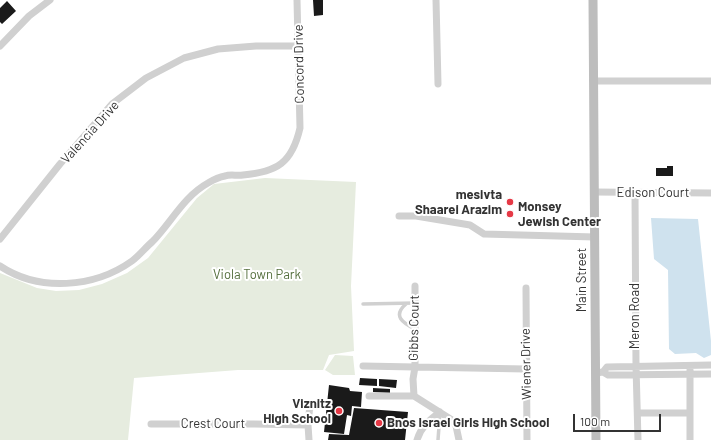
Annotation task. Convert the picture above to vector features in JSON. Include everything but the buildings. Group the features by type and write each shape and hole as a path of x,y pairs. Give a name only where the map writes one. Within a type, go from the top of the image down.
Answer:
{"main road":[{"name":"Main Street","path":"593,0 594,192 600,372 596,440"}],"street":[{"path":"0,45 29,16 50,0"},
{"name":"Concord Drive","path":"0,266 9,272 43,282 67,284 111,274 132,261 153,241 192,194 208,183 225,176 261,173 278,166 291,154 300,128 297,0"},
{"path":"436,0 438,84"},
{"name":"Valencia Drive","path":"0,240 60,164 112,104 146,78 184,58 218,49 256,46 298,46"},
{"path":"593,81 711,81"},
{"name":"Edison Court","path":"594,192 711,194"},
{"name":"Meron Road","path":"635,193 638,440"},
{"path":"399,216 416,216 470,225 484,234 595,237"},
{"name":"Gibbs Court","path":"363,366 414,367 415,286"},
{"name":"Wiener Drive","path":"526,288 527,440"},
{"path":"690,365 690,440"},
{"path":"600,372 607,367 711,365"},
{"path":"414,396 414,367 526,369"},
{"path":"600,372 608,375 711,374"},
{"path":"369,396 414,396 452,420 456,426 459,440"},
{"path":"309,440 308,425 310,404"},
{"path":"417,440 419,433 427,422 440,412"},
{"path":"638,413 690,413"},
{"name":"Crest Court","path":"151,424 308,425"}],"lane":[{"path":"364,304 415,303"},
{"path":"406,304 401,308 401,320 403,323 415,329"},
{"path":"438,440 440,412"}],"green space":[{"name":"Viola Town Park","path":"265,178 356,182 351,286 354,351 329,355 323,370 238,370 134,378 128,440 0,440 0,273 37,288 56,291 79,290 102,284 127,273 148,258 197,198 214,184"},
{"path":"335,355 353,356 355,375 333,375 325,370"}],"water":[{"path":"651,218 698,219 711,341 711,355 704,358 696,353 675,354 669,349 668,270 654,259"}],"place":[{"name":"mesivta Shaarei Arazim","path":"510,202"},
{"name":"Monsey Jewish Center","path":"510,214"},
{"name":"Viznitz High School","path":"339,411"},
{"name":"Bnos Israel Girls High School","path":"379,423"}]}
